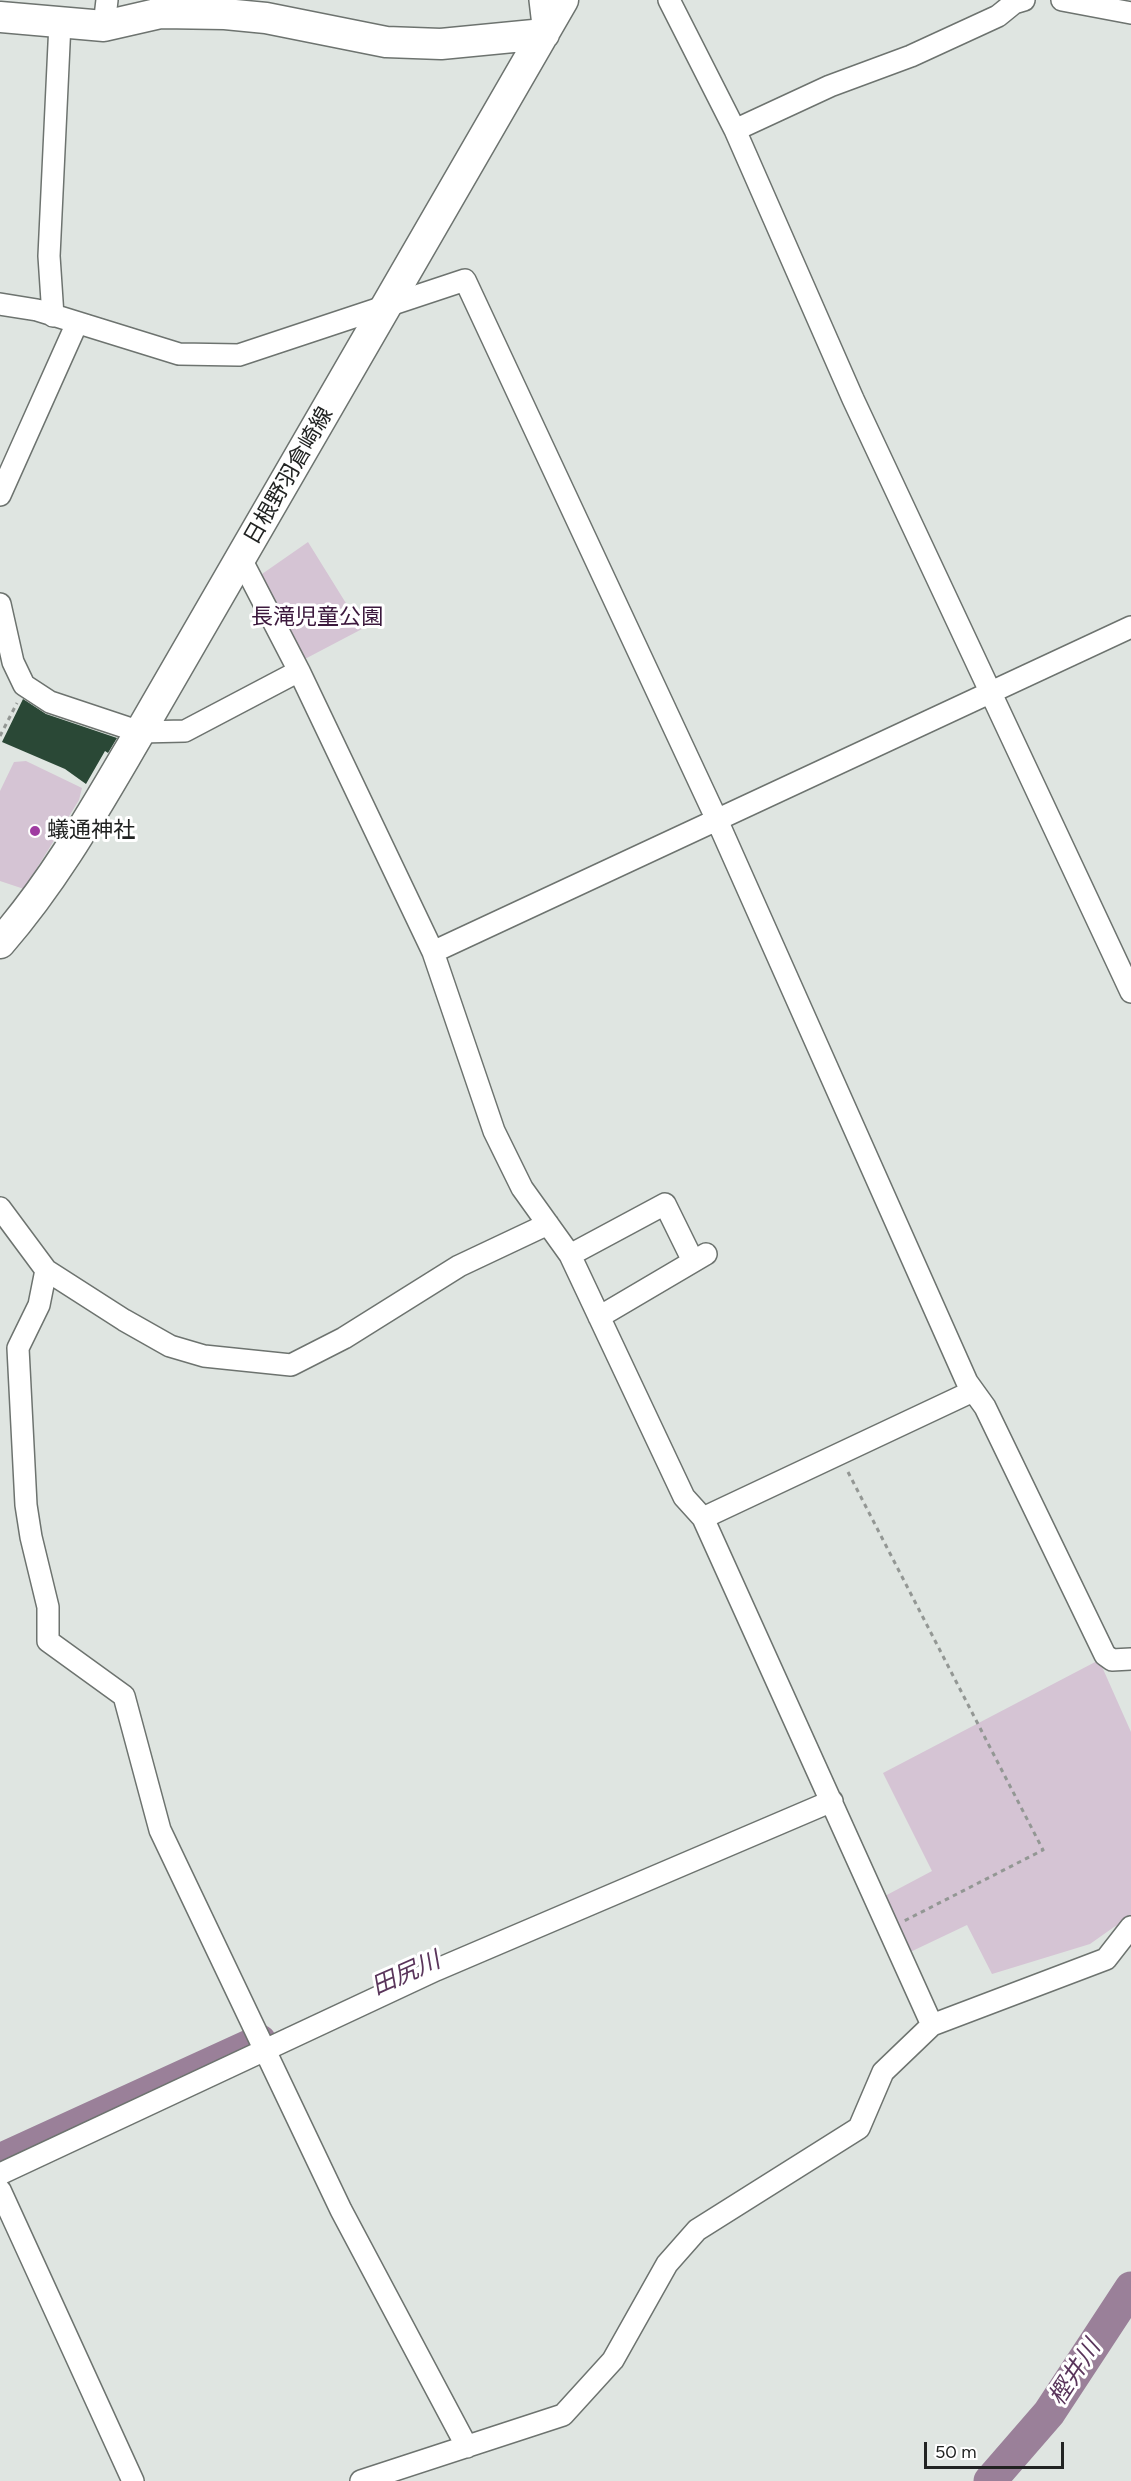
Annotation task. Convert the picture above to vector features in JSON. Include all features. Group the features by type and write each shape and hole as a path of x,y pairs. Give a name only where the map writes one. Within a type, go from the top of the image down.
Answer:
{"main road":[{"name":"日根野羽倉崎線","path":"0,943 25,914 73,845 241,559 563,0"},
{"path":"0,18 60,23 106,13 161,14 260,9 386,42 441,44 544,34"}],"street":[{"path":"540,0 544,34"},
{"path":"669,0 735,130 853,399 1131,992"},
{"path":"1062,0 1131,13"},
{"path":"735,130 830,86 911,56 998,16 1011,3"},
{"path":"54,316 49,256 60,23"},
{"path":"0,304 54,316 179,354 239,355 465,280 717,820 967,1382 984,1407 1105,1655 1112,1660 1131,1659"},
{"path":"0,495 77,323"},
{"path":"241,559 299,671 433,952 494,1131 522,1188 570,1256 684,1497 703,1518 932,2025"},
{"path":"0,604 14,662 25,686 50,702 140,732 185,731 299,671"},
{"path":"433,952 1131,627"},
{"path":"570,1256 665,1203 699,1258 599,1317"},
{"path":"0,1208 46,1270 124,1320 170,1346 204,1356 291,1365 344,1338 459,1266 548,1224"},
{"path":"46,1270 39,1305 18,1348 26,1505 31,1537 48,1607 48,1641 124,1696 160,1830 340,2210 467,2447"},
{"path":"703,1518 973,1391"},
{"path":"0,2174 436,1970 832,1801"},
{"path":"361,2481 563,2415 613,2360 667,2264 697,2230 859,2128 883,2073 932,2025 1106,1959 1131,1927"},
{"path":"0,2190 133,2481"}],"path":[{"path":"0,736 25,686"},
{"path":"838,1454 1043,1850 889,1929"}],"green space":[{"name":"長滝児童公園","path":"308,542 362,629 303,660 262,574"},
{"name":"蟻通神社","path":"26,761 82,788 79,800 24,889 0,881 0,791 14,762"},
{"path":"1099,1660 1131,1732 1131,1920 1114,1927 1090,1944 992,1974 967,1925 906,1954 883,1897 932,1871 883,1773"}],"building":[{"path":"23,699 46,714 117,738 108,753 105,751 86,784 65,769 2,742"}],"waterway":[{"name":"田尻川","path":"0,2160 260,2041"},
{"name":"樫井川","path":"990,2481 1049,2413 1131,2288"}],"place":[{"name":"蟻通神社","path":"35,831"}]}
